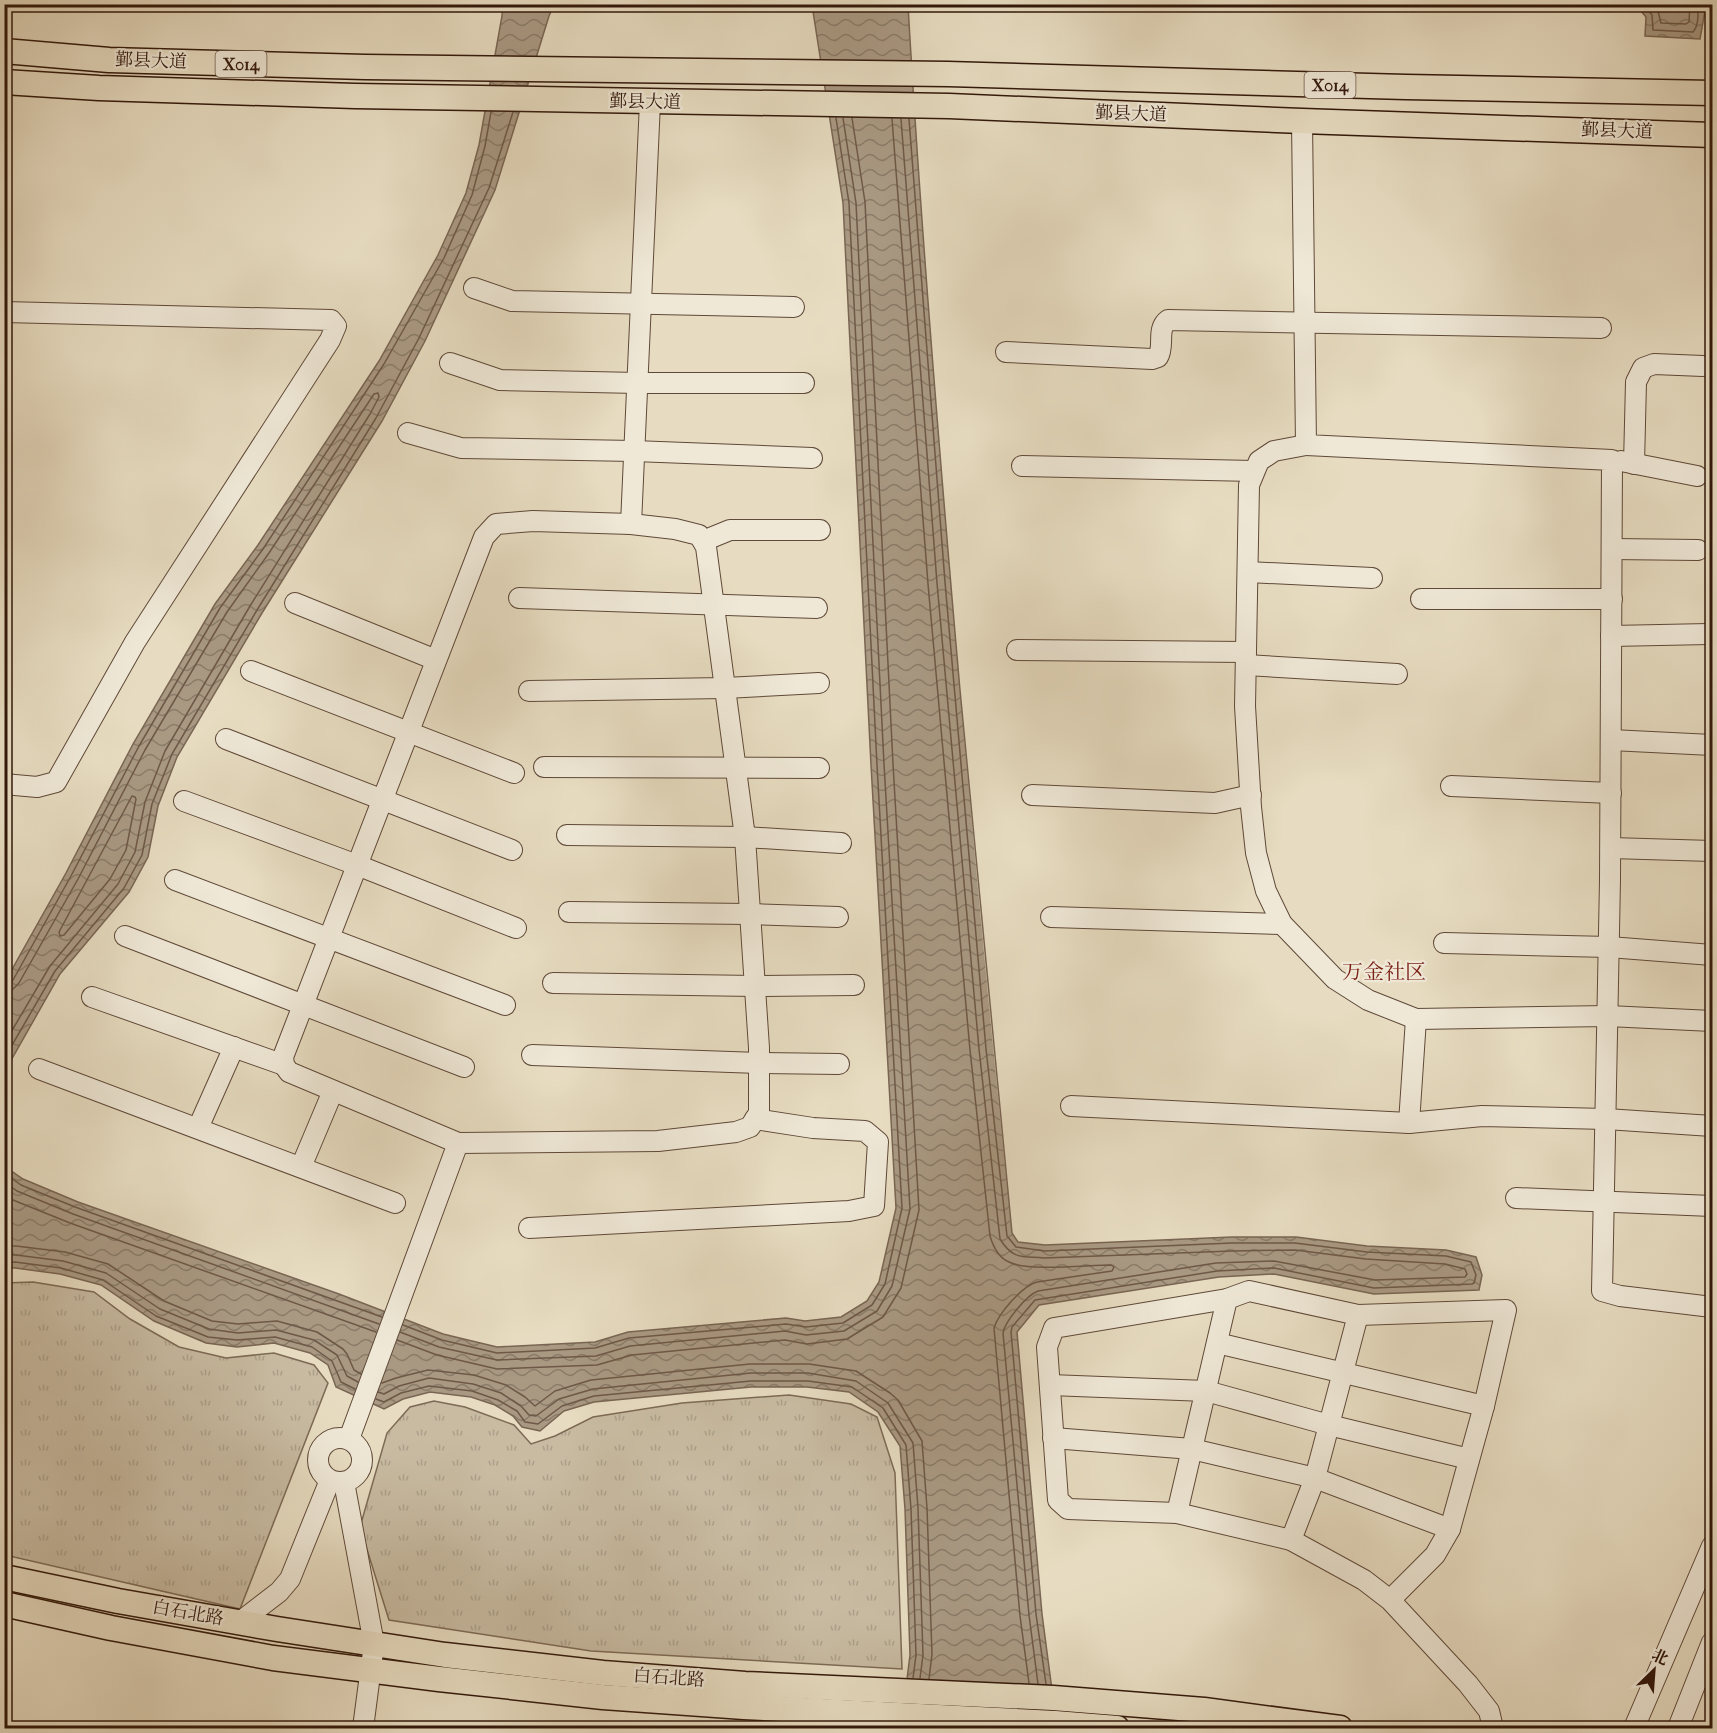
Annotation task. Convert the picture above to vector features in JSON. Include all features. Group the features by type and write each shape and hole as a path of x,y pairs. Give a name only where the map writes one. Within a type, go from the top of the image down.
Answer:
{"main road":[{"name":"鄞县大道","path":"4,51 121,60 365,67 948,74 1713,93"},
{"name":"鄞县大道","path":"4,82 99,88 467,98 949,106 1713,135"},
{"name":"白石北路","path":"4,1576 118,1600 374,1644 603,1673 746,1684 1053,1698 1204,1710 1340,1728"},
{"name":"白石北路","path":"4,1604 111,1628 273,1658 603,1697 1117,1728"}],"street":[{"path":"631,524 650,102"},
{"path":"1302,121 1306,445"},
{"path":"474,288 512,301 794,307"},
{"path":"4,312 330,320 336,326 330,340 135,642 56,782 38,787 4,784"},
{"path":"1006,352 1152,359 1158,357 1160,353 1162,330 1168,320 1601,328"},
{"path":"450,363 500,380 804,383"},
{"path":"1634,464 1636,382 1643,368 1654,364 1702,366"},
{"path":"408,433 461,448 812,458"},
{"path":"1697,476 1612,460 1306,445 1275,451 1258,461 1249,485 1245,706 1256,853 1266,891 1282,924 1335,979 1368,1000 1416,1019 1608,1016 1713,1021"},
{"path":"1612,460 1611,848 1602,1291 1620,1296 1713,1306"},
{"path":"1022,466 1254,471"},
{"path":"532,521 631,524 699,534 706,548 745,837 759,1063 759,1113 750,1127 736,1132 658,1141 458,1143 289,1072 284,1065 283,1057 484,537 496,524 532,521"},
{"path":"703,541 730,530 820,530"},
{"path":"1612,549 1698,550"},
{"path":"1248,572 1372,578"},
{"path":"519,598 817,608"},
{"path":"1421,599 1611,599"},
{"path":"296,603 436,660"},
{"path":"1611,636 1709,634"},
{"path":"1017,650 1246,659 1397,674"},
{"path":"251,671 514,773"},
{"path":"529,691 725,688 819,683"},
{"path":"226,740 512,850"},
{"path":"1611,740 1713,745"},
{"path":"544,767 819,768"},
{"path":"1450,786 1611,793"},
{"path":"1032,795 1215,803 1251,795"},
{"path":"184,801 357,865 516,928"},
{"path":"567,836 745,837 841,843"},
{"path":"1611,848 1713,851"},
{"path":"175,880 505,1005"},
{"path":"569,912 838,917"},
{"path":"1051,917 1282,924"},
{"path":"125,936 464,1067"},
{"path":"1444,943 1609,947 1713,955"},
{"path":"553,983 854,985"},
{"path":"92,996 284,1065"},
{"path":"1409,1123 1416,1019"},
{"path":"198,1128 234,1047"},
{"path":"532,1055 839,1064"},
{"path":"39,1068 395,1203"},
{"path":"301,1167 333,1091"},
{"path":"1071,1106 1409,1123 1482,1116 1606,1119 1713,1126"},
{"path":"529,1228 849,1211 874,1206 878,1142 865,1131 813,1128 755,1119"},
{"path":"348,1439 458,1143"},
{"path":"1516,1198 1713,1206"},
{"path":"1390,1600 1435,1556 1450,1529 1484,1406 1506,1310 1358,1315 1250,1291 1227,1299 1054,1329 1047,1347 1058,1500 1068,1509 1177,1513 1291,1540 1364,1580 1390,1600 1468,1684 1489,1712 1493,1728"},
{"path":"1177,1513 1227,1299"},
{"path":"1291,1540 1315,1478 1358,1315"},
{"path":"1217,1343 1484,1406"},
{"path":"1050,1385 1206,1391 1329,1425 1469,1459"},
{"path":"240,1622 279,1592 290,1579 337,1481 356,1475 362,1462 355,1443 341,1437 333,1438 321,1447 317,1462 319,1469 337,1481 374,1644 363,1728"},
{"path":"1053,1438 1192,1449 1315,1478 1450,1529"},
{"path":"1634,1728 1713,1546"},
{"path":"1678,1728 1713,1642"}],"green space":[{"path":"33,1282 94,1292 130,1319 179,1347 226,1358 274,1353 314,1365 328,1383 240,1609 5,1555 5,1283"},
{"path":"789,1395 851,1404 877,1417 895,1473 902,1669 591,1651 389,1620 360,1527 387,1433 410,1407 434,1401 465,1407 514,1425 531,1444 555,1436 593,1417 682,1403"}],"water":[{"path":"503,5 554,5 495,190 425,341 382,421 262,613 177,757 158,806 148,857 129,892 60,974 5,1071 5,982 66,873 133,744 215,604 258,545 379,361 438,255 466,193 479,145"},
{"path":"812,5 908,5 945,519 978,894 1012,1233 1018,1242 1045,1245 1232,1237 1296,1237 1367,1246 1446,1250 1476,1257 1482,1275 1479,1290 1374,1294 1274,1274 1219,1277 1039,1305 1017,1332 1042,1614 1057,1728 901,1728 910,1655 905,1509 900,1446 878,1412 849,1392 807,1387 751,1387 594,1402 564,1411 540,1431 522,1427 513,1416 495,1405 471,1397 430,1392 403,1399 384,1409 336,1387 328,1365 310,1353 274,1343 237,1347 206,1343 154,1321 101,1285 60,1274 5,1268 4,1166 23,1179 78,1202 339,1294 443,1334 497,1347 595,1342 628,1332 786,1318 805,1321 841,1317 867,1301 879,1282 896,1208 843,203"},
{"path":"1636,5 1703,5 1705,11 1700,39 1645,36 1646,17"}],"district":[{"name":"万金社区","path":"1384,972"}]}
